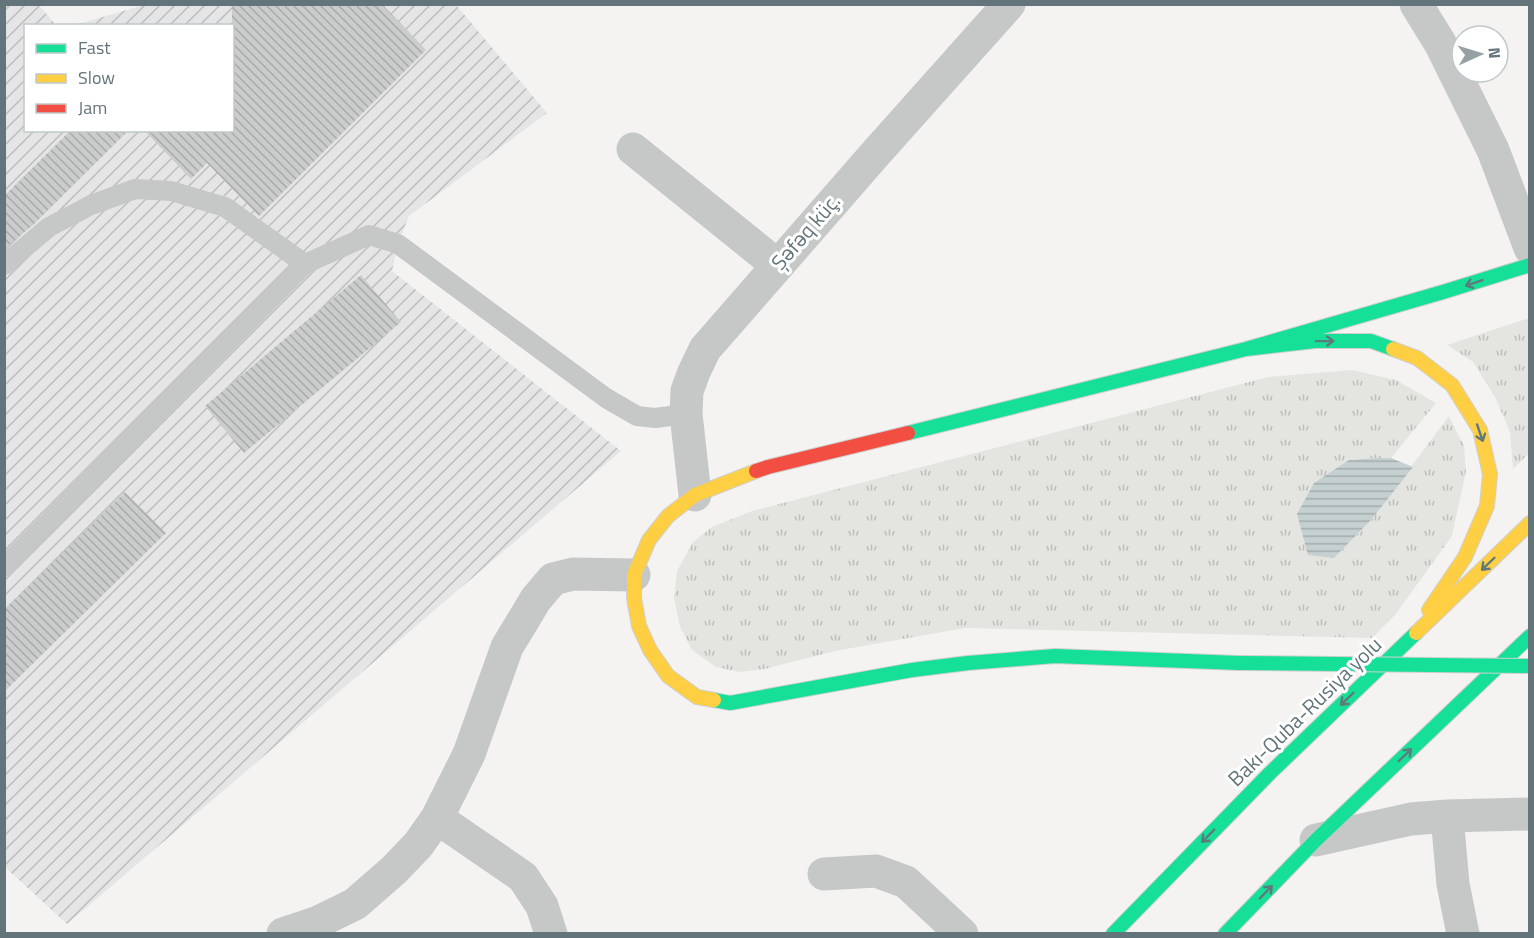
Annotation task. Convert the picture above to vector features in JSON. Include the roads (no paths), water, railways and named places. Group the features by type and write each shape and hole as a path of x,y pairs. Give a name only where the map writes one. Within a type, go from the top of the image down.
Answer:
{"main road":[{"path":"1530,265 1246,349 768,467 695,495 668,516 649,540 634,575 634,598 639,626 650,650 668,676 697,697 730,703 912,670 1054,656 1239,663 1530,666"},
{"path":"1246,349 1316,341 1371,341 1417,358 1452,385 1480,430 1490,474 1486,506 1465,557 1410,639"},
{"name":"Bakı-Quba-Rusiya yolu","path":"1113,933 1270,773 1530,523"},
{"path":"1225,933 1316,840 1530,636"}],"street":[{"name":"Şəfəq küç.","path":"695,495 686,414 687,391 705,349 1010,4"},
{"path":"1416,4 1440,42 1493,150 1530,248"},
{"path":"633,149 777,265"},
{"path":"283,933 316,923 355,904 394,870 418,845 437,818 469,754 507,647 536,599 553,579 573,573 634,575"},
{"path":"1316,840 1411,819 1530,814"},
{"path":"1448,816 1453,884 1463,933"},
{"path":"437,818 523,877 542,906 552,933"},
{"path":"824,874 876,871 906,882 962,933"}],"lane":[{"path":"4,265 50,227 91,205 135,189 171,190 225,207 305,264"},
{"path":"4,567 305,264 369,235 398,244 597,391 637,416 655,418 686,414"}]}
